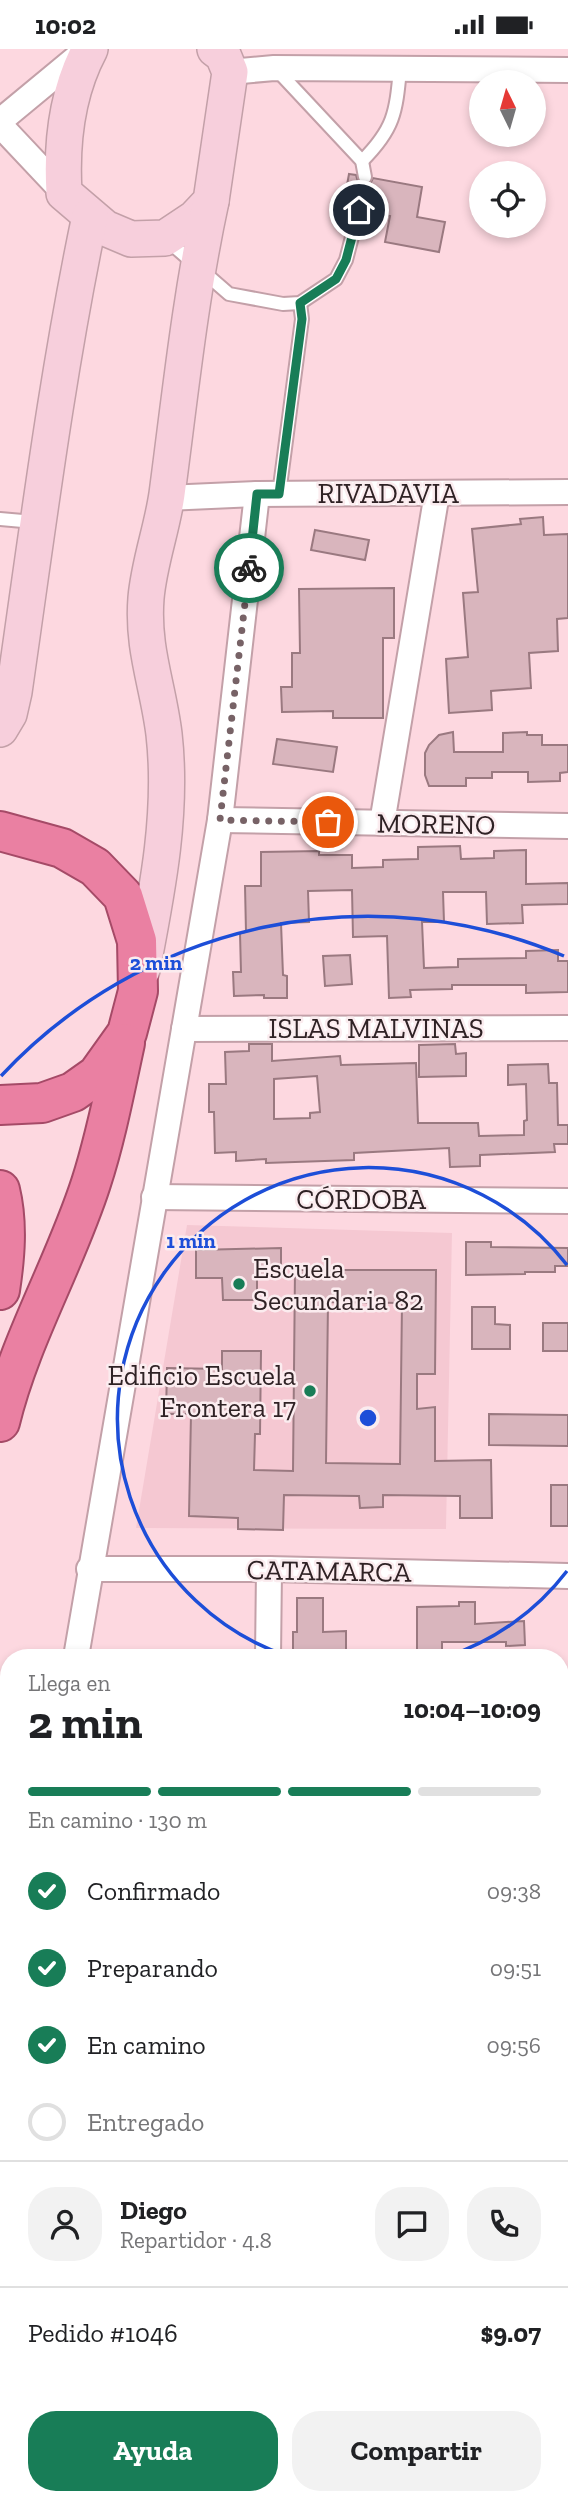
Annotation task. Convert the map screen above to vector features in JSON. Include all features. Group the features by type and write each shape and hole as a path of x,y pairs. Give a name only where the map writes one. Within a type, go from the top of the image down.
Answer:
{"highway":[{"path":"0,831 62,848 94,867 123,896 137,941 138,991 91,1183 61,1262 16,1366 0,1422"},
{"path":"0,1105 42,1103 73,1092 97,1075 127,1033"},
{"path":"0,1190 4,1204 5,1251 0,1290"}],"main road":[{"path":"89,49 71,97 64,136 64,193 105,228 131,239 164,238 195,218 211,201"},
{"path":"138,991 160,880 167,786 164,732 145,642 146,596 166,498 197,267 211,201 223,56"},
{"path":"0,729 9,714 14,692 38,523 90,216"}],"street":[{"path":"64,193 0,123 89,49"},
{"path":"223,56 274,68 568,70"},
{"name":"RIVADAVIA","path":"166,498 268,494 568,492"},
{"path":"382,823 437,493"},
{"path":"77,1649 220,820 268,494"},
{"name":"MORENO","path":"220,820 568,826"},
{"name":"ISLAS MALVINAS","path":"184,1028 568,1028"},
{"name":"CÓRDOBA","path":"154,1197 568,1201"},
{"name":"CATAMARCA","path":"89,1569 269,1569 568,1576"},
{"path":"268,1649 269,1569"}],"lane":[{"path":"274,68 362,161 365,177"},
{"path":"362,161 381,141 394,118 400,69"},
{"path":"164,238 229,294 283,304 300,303 336,279 346,260 359,210"},
{"path":"268,494 302,319 300,303"},
{"path":"0,519 38,523"}],"shaded area":[{"path":"187,1225 452,1233 446,1529 136,1528"}],"building":[{"path":"349,174 356,175 358,182 363,185 370,184 373,178 422,187 417,217 445,222 439,252 385,242 390,216 368,212 366,204 361,201 353,203 350,208 343,207"},
{"path":"543,517 544,535 568,534 568,618 557,619 558,651 529,653 531,688 491,691 492,710 449,713 446,659 468,657 463,593 478,592 472,529 521,524 520,519"},
{"path":"315,530 369,540 365,560 311,550"},
{"path":"394,588 394,638 383,638 383,718 333,718 333,711 282,712 281,687 292,687 292,653 300,653 299,589"},
{"path":"453,732 454,752 503,752 503,733 527,732 527,735 542,735 542,745 568,745 568,772 560,773 560,781 528,782 528,772 492,772 492,778 466,778 466,786 429,786 425,775 425,753 439,735"},
{"path":"277,739 337,747 333,772 273,764"},
{"path":"460,846 461,859 494,858 494,851 526,850 526,884 568,883 568,904 522,905 523,923 487,924 486,892 443,892 444,922 422,922 424,968 458,967 458,959 526,958 526,951 558,950 558,961 568,961 568,992 526,993 526,985 452,985 452,989 410,990 411,997 389,998 387,936 353,937 352,890 308,891 309,922 281,923 283,975 287,976 287,998 264,998 264,995 234,996 233,972 241,972 240,933 246,932 245,886 261,886 261,852 319,851 319,855 352,855 352,868 383,867 383,860 418,859 418,847"},
{"path":"350,955 352,984 325,986 323,956"},
{"path":"249,1044 272,1044 272,1061 340,1056 341,1065 416,1063 418,1123 478,1123 479,1136 524,1135 524,1121 527,1120 526,1084 508,1085 508,1065 548,1064 549,1083 557,1083 558,1125 568,1125 568,1144 554,1144 555,1152 480,1155 480,1166 450,1167 449,1148 354,1153 354,1160 266,1163 266,1159 236,1161 236,1152 215,1153 214,1112 209,1112 209,1084 226,1084 225,1052 249,1051","holes":["317,1076 320,1112 310,1113 310,1118 274,1119 274,1079"]},
{"path":"455,1044 456,1054 466,1053 466,1076 419,1077 419,1045"},
{"path":"466,1242 491,1242 491,1247 568,1248 568,1266 555,1266 555,1272 466,1275"},
{"path":"281,1248 281,1277 257,1277 257,1300 223,1300 222,1278 196,1278 196,1250"},
{"path":"295,1270 436,1270 435,1374 417,1374 417,1409 435,1407 435,1461 491,1460 492,1518 460,1518 460,1496 383,1495 383,1507 360,1508 359,1496 284,1495 283,1530 238,1529 238,1518 189,1516 191,1414 166,1414 167,1368 222,1369 222,1351 261,1351 260,1434 255,1434 254,1470 293,1471","holes":["328,1302 402,1303 400,1464 326,1463"]},
{"path":"472,1307 495,1307 495,1324 510,1325 510,1349 472,1349"},
{"path":"543,1323 568,1323 568,1351 543,1351"},
{"path":"489,1414 568,1415 568,1446 489,1445"},
{"path":"551,1485 568,1485 568,1526 551,1526"},
{"path":"297,1598 323,1598 323,1632 346,1631 346,1649 293,1649 293,1632 297,1632"},
{"path":"459,1602 475,1602 475,1624 524,1621 525,1645 506,1646 506,1642 442,1642 442,1649 417,1649 417,1607 459,1606"}],"way so far":[{"path":"249,568 220,820 328,822"}],"place":[{"name":"Escuela Secundaria 82","path":"239,1284"},
{"name":"Edificio Escuela Frontera 17","path":"310,1391"}],"route":[{"path":"249,568 257,494 279,494 302,319 300,303 336,279 346,260 359,210"}]}
